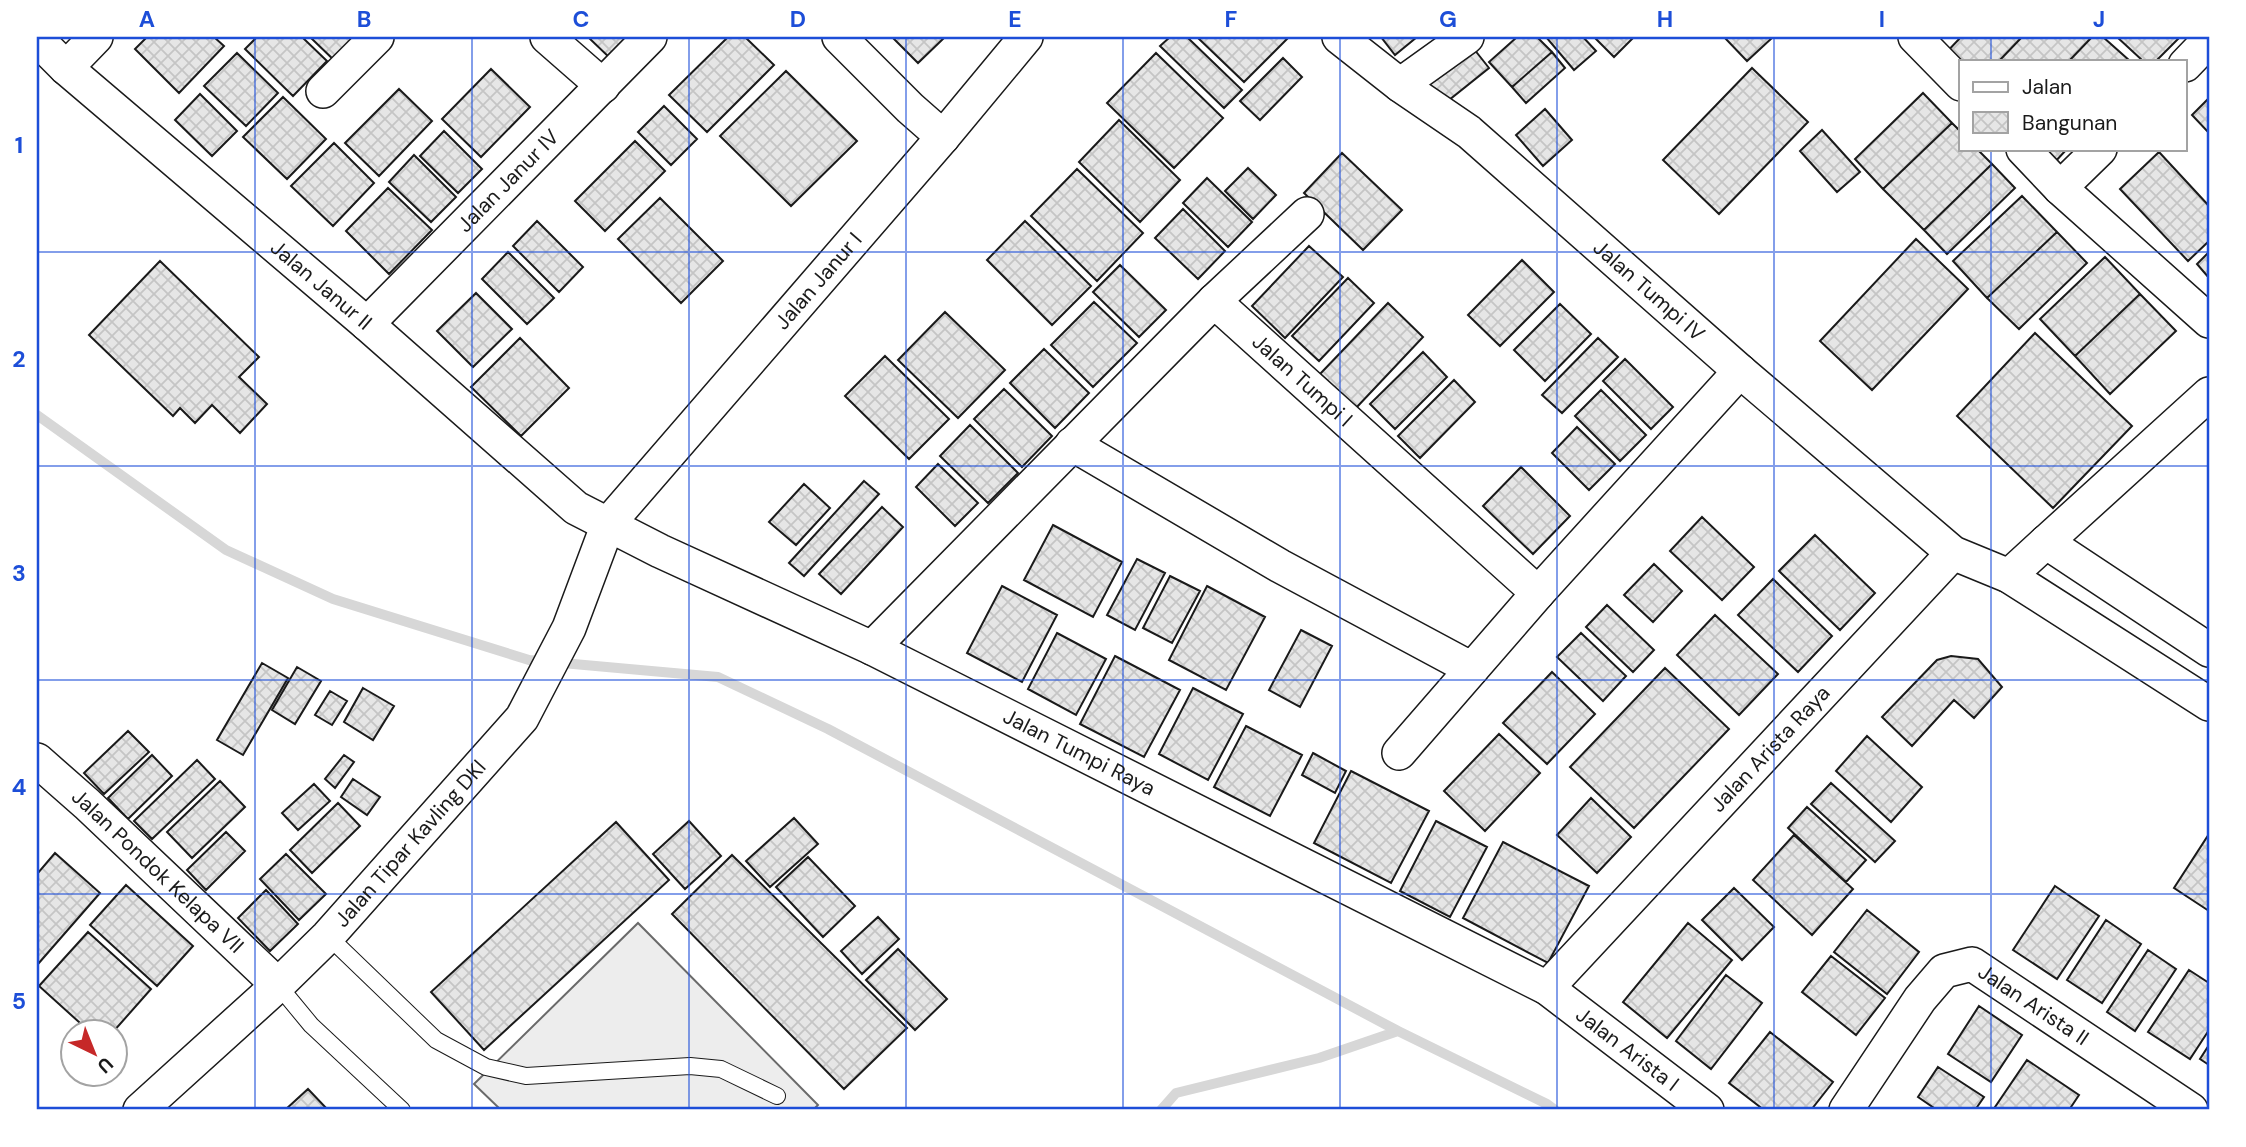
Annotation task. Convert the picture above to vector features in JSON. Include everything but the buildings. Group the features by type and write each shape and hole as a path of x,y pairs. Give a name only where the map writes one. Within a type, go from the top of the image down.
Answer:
{"street":[{"path":"66,68 96,37"},
{"path":"323,91 377,37"},
{"path":"547,37 603,86"},
{"name":"Jalan Janur IV","path":"367,324 650,37"},
{"path":"839,37 943,137"},
{"name":"Jalan Janur I","path":"608,524 943,137 1026,37"},
{"name":"Jalan Tumpi IV","path":"1339,37 1400,85 1469,132 1740,371 1953,553"},
{"path":"1400,85 1467,37"},
{"path":"1915,37 1959,82"},
{"name":"Jalan Janur II","path":"37,39 66,68 367,324 576,508 608,524"},
{"path":"2186,64 2209,40"},
{"path":"2024,150 2060,188 2209,321"},
{"path":"2060,188 2099,150"},
{"path":"872,648 1214,301 1307,214"},
{"name":"Jalan Tumpi I","path":"1214,301 1538,593"},
{"path":"1399,753 1538,593 1740,371"},
{"path":"2008,576 2209,394"},
{"path":"1072,443 1280,566 1472,670"},
{"name":"Jalan Tipar Kavling DKI","path":"140,1110 328,936 522,718 569,628 608,524"},
{"name":"Jalan Tumpi Raya","path":"608,524 660,551 872,648 1547,988"},
{"path":"2046,542 2209,650"},
{"path":"1953,553 2008,576 2209,704"},
{"name":"Jalan Arista Raya","path":"1547,988 1953,553"},
{"name":"Jalan Pondok Kelapa VII","path":"37,760 278,985"},
{"name":"Jalan Arista II","path":"1846,1110 1920,999 1944,971 1972,964 2191,1110"},
{"name":"Jalan Arista I","path":"1547,988 1707,1110"}],"lane":[{"path":"328,936 436,1040 486,1067 526,1076 690,1066 721,1069 777,1096"},
{"path":"278,985 311,1025 402,1110"}],"shaded area":[{"path":"638,923 818,1105 813,1110 501,1110 474,1084"}],"waterway":[{"path":"37,415 226,550 333,599 529,660 718,677 828,729 1398,1031"},
{"path":"1161,1110 1176,1093 1319,1058 1398,1031 1555,1110"}]}
